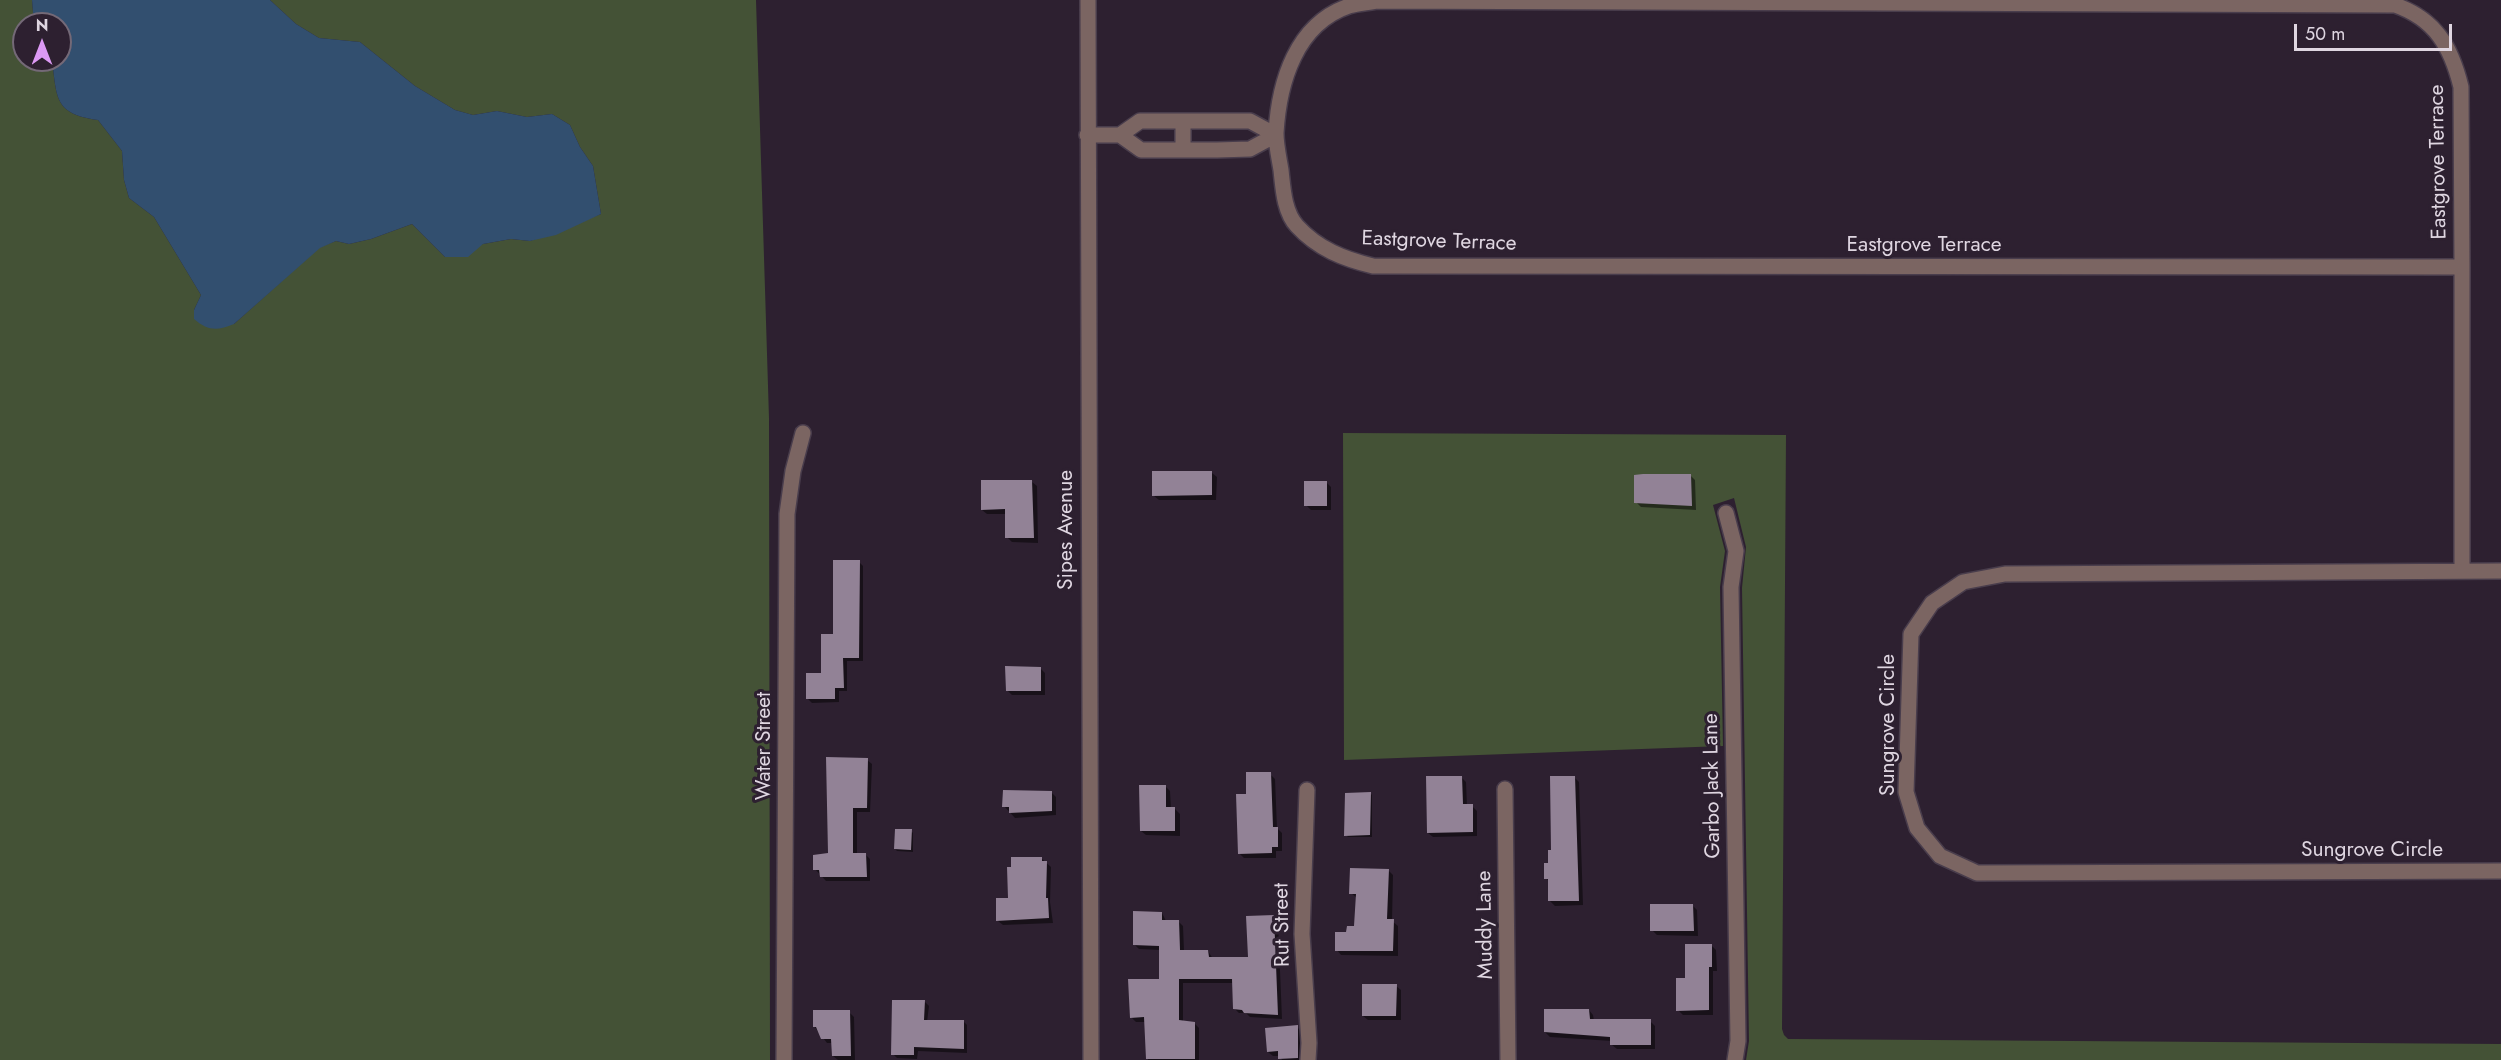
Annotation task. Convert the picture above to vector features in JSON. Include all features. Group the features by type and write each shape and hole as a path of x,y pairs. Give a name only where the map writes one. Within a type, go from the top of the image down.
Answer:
{"street":[{"name":"Sipes Avenue","path":"1088,0 1091,1060"},
{"name":"Eastgrove Terrace","path":"2462,267 1373,266 1344,259 1316,244 1295,224 1285,200 1276,135 1282,85 1299,44 1323,20 1350,5 1377,1 2395,5 2415,12 2437,30 2455,62 2461,87 2462,267 2462,571"},
{"path":"1087,135 1120,135 1140,121 1250,121 1276,135"},
{"path":"1183,121 1183,150"},
{"path":"1120,135 1141,150 1250,149 1276,135"},
{"name":"Water Street","path":"784,1060 786,514 802,433"},
{"name":"Garbo Jack Lane","path":"1726,513 1736,551 1731,587 1738,1041 1735,1060"},
{"name":"Sungrove Circle","path":"2501,571 2005,574 1963,582 1932,603 1911,634 1905,792 1917,828 1940,856 1977,873 2501,871"},
{"name":"Muddy Lane","path":"1505,789 1508,1060"},
{"name":"Rut Street","path":"1307,790 1302,934 1309,1043 1308,1060"}],"green space":[{"path":"0,0 32,0 33,12 12,12 12,72 53,72 57,94 65,108 84,117 98,120 122,151 124,180 129,198 154,217 201,295 194,310 234,324 320,247 336,241 349,244 371,239 412,224 445,257 483,244 511,239 530,241 601,214 593,166 580,147 570,125 552,114 527,117 497,111 473,115 455,110 415,86 360,42 319,38 296,24 270,0 756,0 769,418 770,1060 0,1060"},
{"path":"1343,433 1786,435 1782,1029 1788,1039 2501,1044 2501,1060 1746,1060 1749,1041 1742,588 1746,547 1734,498 1713,505 1725,551 1720,587 1723,746 1344,760"}],"water":[{"path":"32,0 270,0 296,24 319,38 360,42 415,86 455,110 473,115 497,111 527,117 552,114 570,125 580,147 593,166 601,214 556,235 530,241 511,239 483,244 468,257 445,257 412,224 371,239 349,244 336,241 320,248 234,324 218,329 208,328 194,319 194,310 201,295 154,217 129,198 124,180 122,151 98,120 73,113 60,102 53,72 72,72 72,12 33,12"}],"building":[{"path":"1152,471 1212,471 1212,495 1152,496"},
{"path":"1691,474 1692,506 1634,503 1634,475"},
{"path":"981,480 1032,480 1034,538 1005,538 1005,509 981,510"},
{"path":"1304,481 1327,481 1327,506 1304,506"},
{"path":"833,560 860,560 859,658 843,658 844,688 835,688 835,699 806,699 806,673 821,673 821,634 833,634"},
{"path":"1005,666 1041,667 1041,691 1006,691"},
{"path":"826,757 868,758 867,808 853,808 853,853 866,853 867,877 820,877 819,870 813,870 813,855 828,853"},
{"path":"1246,772 1271,772 1273,827 1278,827 1278,847 1272,847 1272,853 1238,854 1236,794 1246,794"},
{"path":"1426,776 1462,776 1463,804 1473,804 1473,832 1427,833"},
{"path":"1550,776 1575,776 1579,901 1548,901 1548,879 1544,879 1544,863 1548,863 1548,850 1551,850"},
{"path":"1139,785 1166,785 1166,807 1175,807 1175,831 1140,831"},
{"path":"1003,790 1052,791 1052,811 1009,813 1009,807 1002,807"},
{"path":"1371,792 1370,835 1344,836 1345,793"},
{"path":"895,829 912,829 911,850 894,849"},
{"path":"1011,857 1042,857 1042,861 1047,861 1046,898 1048,898 1049,918 996,921 996,898 1008,898 1007,867 1011,867"},
{"path":"1350,868 1389,869 1387,919 1394,919 1393,951 1335,951 1335,932 1346,932 1347,926 1354,926 1356,894 1349,894"},
{"path":"1650,904 1693,904 1694,931 1650,931"},
{"path":"1133,911 1162,912 1162,920 1179,920 1180,950 1208,950 1209,957 1248,957 1246,916 1274,915 1278,1015 1244,1013 1242,1010 1233,1009 1232,979 1179,979 1179,1020 1195,1022 1195,1059 1146,1059 1144,1017 1130,1018 1128,979 1159,979 1159,946 1133,945"},
{"path":"1685,944 1712,944 1712,967 1709,967 1709,1010 1676,1011 1676,978 1685,978"},
{"path":"1362,984 1397,984 1396,1016 1362,1016"},
{"path":"892,1000 925,1000 924,1020 964,1020 964,1049 914,1047 914,1055 891,1055"},
{"path":"1544,1009 1589,1009 1590,1019 1651,1019 1651,1045 1610,1045 1610,1037 1544,1032"},
{"path":"813,1010 850,1010 851,1056 832,1056 831,1039 821,1039 816,1027 813,1027"},
{"path":"1298,1025 1298,1058 1278,1059 1278,1051 1267,1052 1265,1028"}]}
